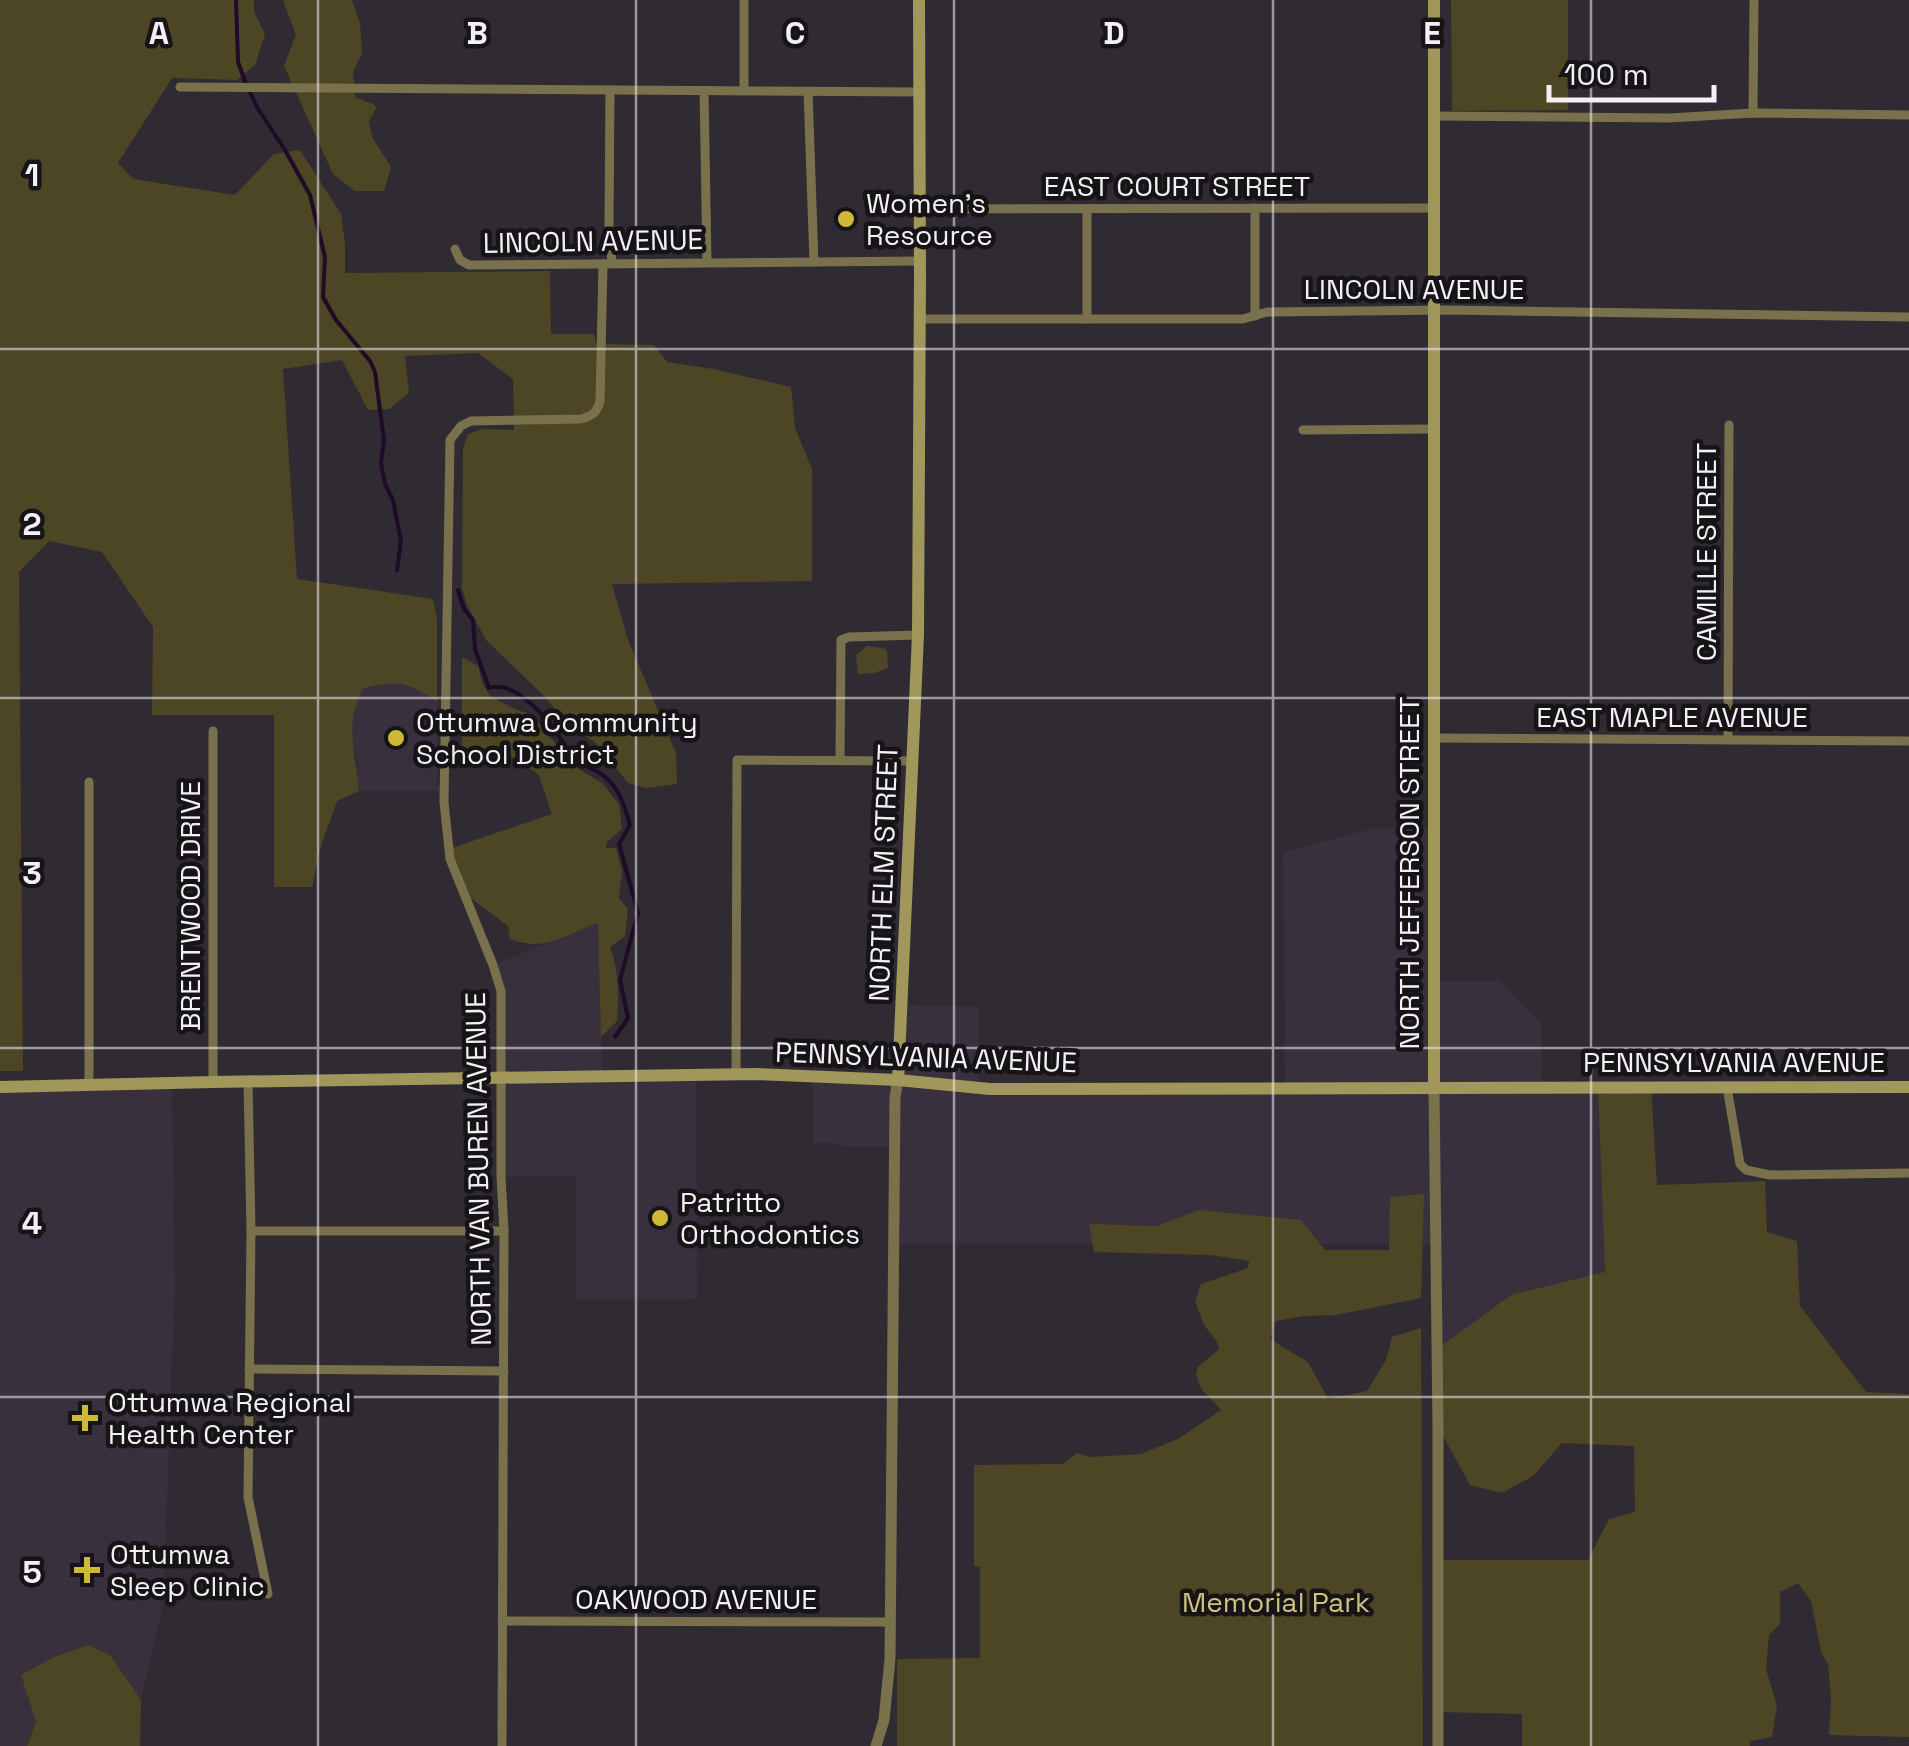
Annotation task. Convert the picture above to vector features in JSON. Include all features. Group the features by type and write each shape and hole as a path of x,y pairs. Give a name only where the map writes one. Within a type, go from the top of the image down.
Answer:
{"main road":[{"name":"NORTH ELM STREET","path":"898,1080 918,635 919,0"},
{"name":"NORTH JEFFERSON STREET","path":"1434,0 1434,1088"},
{"name":"PENNSYLVANIA AVENUE","path":"0,1087 736,1075 898,1080 990,1090 1909,1087"}],"street":[{"path":"744,0 744,91"},
{"path":"1753,113 1754,0"},
{"path":"180,87 920,92"},
{"path":"608,264 610,90"},
{"path":"704,91 707,262"},
{"path":"808,91 814,262"},
{"path":"1434,116 1909,115"},
{"path":"1255,208 1255,316"},
{"name":"EAST COURT STREET","path":"920,210 1434,208"},
{"path":"1087,209 1087,319"},
{"name":"LINCOLN AVENUE","path":"455,248 460,260 469,264 920,262"},
{"name":"NORTH VAN BUREN AVENUE","path":"502,1746 501,991 450,860 444,802 450,440 461,426 471,421 581,419 598,410 608,264"},
{"name":"LINCOLN AVENUE","path":"920,319 1244,320 1267,312 1434,311 1909,317"},
{"name":"CAMILLE STREET","path":"1728,740 1729,425"},
{"path":"1303,430 1434,430"},
{"path":"840,760 842,640 918,635"},
{"name":"BRENTWOOD DRIVE","path":"212,731 213,1082"},
{"name":"EAST MAPLE AVENUE","path":"1434,738 1909,740"},
{"path":"736,1075 737,760 913,761"},
{"path":"88,1084 89,782"},
{"name":"NORTH ELM STREET","path":"876,1746 888,1691 898,1080"},
{"path":"248,1081 248,1497 268,1594"},
{"path":"1727,1087 1740,1164 1746,1170 1770,1175 1909,1173"},
{"name":"NORTH JEFFERSON STREET","path":"1434,1088 1438,1746"},
{"path":"251,1231 504,1231"},
{"path":"249,1369 504,1372"},
{"name":"OAKWOOD AVENUE","path":"502,1620 890,1622"}],"shaded area":[{"path":"392,682 416,688 437,702 437,784 444,791 359,791 351,738 354,705 364,688"},
{"path":"1434,827 1434,981 1500,981 1541,1024 1542,1087 1598,1088 1605,1273 1511,1295 1437,1349 1435,1244 893,1244 894,1147 813,1143 812,1076 898,1080 902,1005 979,1007 978,1088 1285,1088 1283,852 1375,828"},
{"path":"599,922 602,1076 696,1075 697,1299 576,1300 576,1176 501,1176 501,991 493,965"},
{"name":"Ottumwa Regional Health Center","path":"172,1082 175,1287 163,1605 141,1700 110,1655 88,1645 54,1657 22,1675 36,1721 27,1746 0,1746 0,1089"}],"green space":[{"path":"0,0 254,0 254,12 265,34 255,65 237,80 172,78 118,163 133,179 235,195 274,154 300,150 341,214 345,273 550,271 551,334 594,334 596,344 654,345 667,362 791,387 795,428 812,469 812,581 612,584 628,640 676,753 677,784 646,788 628,783 596,743 567,725 546,698 486,640 467,605 462,588 463,448 468,434 483,429 514,430 513,379 478,353 405,356 409,393 389,409 368,410 342,360 283,369 297,579 433,599 437,619 437,702 418,690 395,684 364,688 352,726 359,791 337,801 312,887 274,887 274,715 152,715 153,627 102,552 49,541 19,572 23,1071 0,1071"},
{"path":"283,0 352,0 360,23 362,53 353,72 355,97 377,106 369,121 372,137 391,167 384,191 355,191 333,174 284,66 296,35"},
{"path":"1451,0 1568,0 1568,110 1452,111"},
{"path":"867,646 887,651 888,668 858,674 856,655"},
{"path":"462,657 478,666 491,697 531,714 574,766 602,783 619,804 622,829 607,842 606,848 616,848 622,871 619,898 628,909 625,936 610,947 618,984 617,1021 601,1037 598,923 545,943 523,943 510,939 508,926 464,893 449,849 552,814 539,775 515,758 491,749 462,748"},
{"path":"1651,1087 1657,1185 1765,1181 1767,1232 1797,1241 1800,1306 1866,1392 1909,1394 1909,1737 1829,1735 1828,1664 1821,1652 1811,1601 1798,1583 1780,1592 1780,1624 1769,1635 1766,1669 1777,1706 1772,1737 1750,1741 1750,1746 1522,1746 1522,1714 1438,1712 1438,1560 1588,1560 1609,1519 1635,1512 1634,1446 1562,1443 1533,1476 1502,1493 1470,1485 1438,1427 1437,1349 1511,1295 1605,1272 1598,1088"},
{"name":"Memorial Park","path":"1424,1194 1421,1298 1336,1315 1276,1321 1270,1339 1308,1362 1328,1399 1367,1391 1386,1360 1392,1337 1421,1328 1423,1746 897,1746 897,1659 980,1658 980,1567 974,1566 974,1465 1063,1464 1077,1453 1090,1457 1141,1454 1178,1439 1221,1410 1202,1390 1196,1375 1198,1367 1219,1349 1195,1301 1201,1284 1248,1268 1249,1261 1211,1255 1094,1252 1089,1224 1157,1226 1199,1210 1301,1220 1325,1250 1389,1250 1390,1197"},
{"path":"88,1645 110,1655 141,1700 140,1746 27,1746 36,1721 21,1675"}],"waterway":[{"path":"236,0 238,62 246,84 310,195 325,257 323,297 375,372 384,440 381,463 401,541 397,570"},
{"path":"458,590 464,609 473,620 475,649 489,688 507,688 533,706 574,758 611,782 625,809 630,825 619,844 638,913 620,980 628,1018 615,1037"}],"place":[{"name":"Women's Resource","path":"846,219"},
{"name":"Ottumwa Community School District","path":"396,738"},
{"name":"Patritto Orthodontics","path":"660,1218"},
{"name":"Ottumwa Regional Health Center","path":"85,1418"},
{"name":"Ottumwa Sleep Clinic","path":"87,1570"}]}
